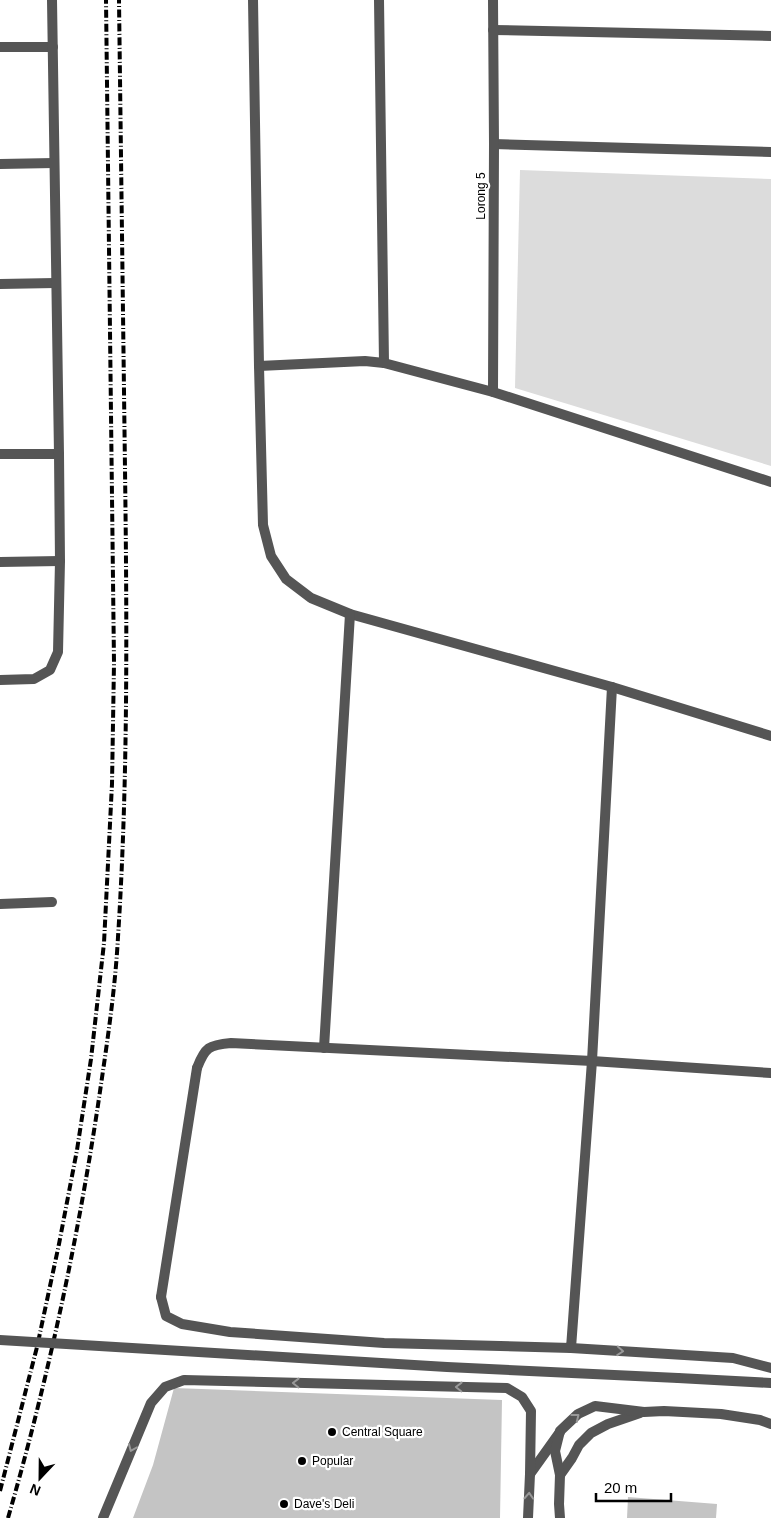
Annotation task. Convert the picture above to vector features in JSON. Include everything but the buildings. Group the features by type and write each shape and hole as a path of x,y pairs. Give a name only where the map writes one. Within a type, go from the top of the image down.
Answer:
{"street":[{"path":"0,680 34,679 50,670 58,652 60,561 52,0"},
{"path":"253,0 263,525 271,556 286,579 311,598 350,614 612,687 771,736"},
{"path":"379,0 384,363"},
{"name":"Lorong 5","path":"493,0 493,392"},
{"path":"493,30 771,36"},
{"path":"0,47 53,47"},
{"path":"494,144 771,152"},
{"path":"0,164 54,163"},
{"path":"0,284 55,283"},
{"path":"259,366 365,361 384,363 493,392 771,482"},
{"path":"0,454 59,454"},
{"path":"0,562 60,561"},
{"path":"324,1048 350,614"},
{"path":"571,1348 592,1062 612,687"},
{"path":"0,904 52,902"},
{"path":"771,1072 231,1043 216,1044 207,1048 197,1068 161,1297 166,1316 182,1324 230,1332 384,1343 571,1348 733,1358 771,1368"},
{"path":"0,1331 0,1340 438,1366 771,1383"},
{"path":"103,1518 151,1403 165,1387 184,1380 507,1388 522,1397 531,1411 528,1518"},
{"path":"530,1474 560,1431 578,1414 595,1406 644,1412 664,1411 721,1414 760,1420 771,1424"},
{"path":"560,1475 572,1458 578,1445 592,1433 608,1424 644,1412"},
{"path":"560,1431 556,1451 560,1475 560,1518"}],"shaded area":[{"path":"520,170 771,179 771,466 515,388"}],"railway":[{"path":"0,1491 37,1347 77,1150 91,1059 104,943 112,784 114,663 106,0"},
{"path":"8,1518 36,1416 71,1261 98,1105 117,958 124,820 126,644 119,0"}],"place":[{"name":"Central Square","path":"332,1432"},
{"name":"Popular","path":"302,1461"},
{"name":"Dave's Deli","path":"284,1504"}]}
